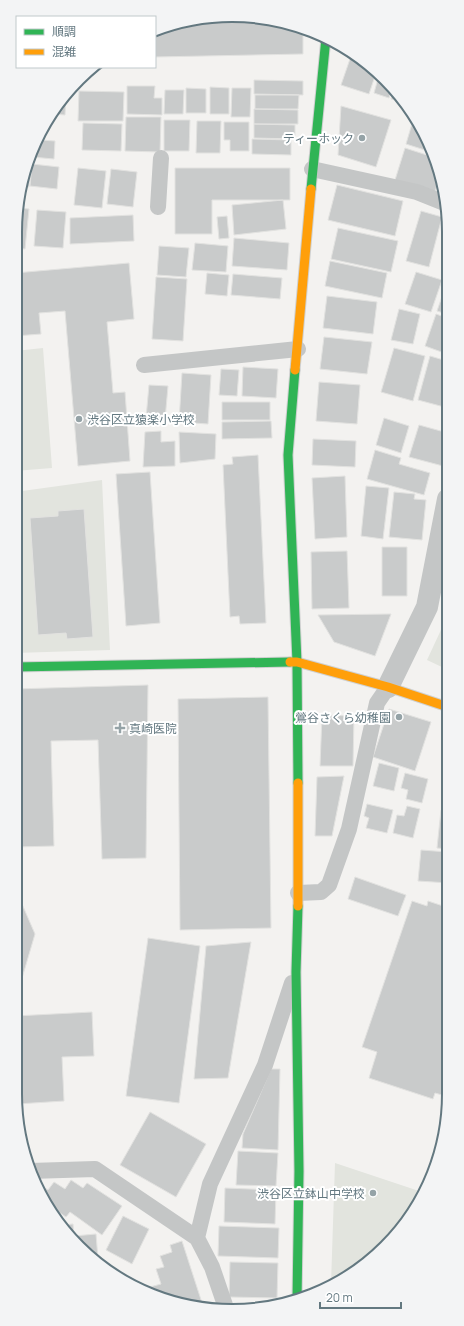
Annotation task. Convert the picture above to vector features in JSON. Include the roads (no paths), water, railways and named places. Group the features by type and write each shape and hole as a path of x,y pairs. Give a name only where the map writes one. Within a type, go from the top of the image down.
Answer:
{"street":[{"path":"297,1294 299,1171 296,972 298,893 297,662 288,455 312,169 325,44"},
{"path":"388,687 427,607 442,530"},
{"path":"22,667 297,662 388,687 442,705"}],"lane":[{"path":"158,207 161,158"},
{"path":"312,169 417,192 439,201"},
{"path":"144,365 298,349"},
{"path":"298,893 321,892 329,885 349,829 377,702 388,687"},
{"path":"198,1238 210,1184 265,1065 296,972"},
{"path":"37,1171 95,1169 198,1238 212,1267 225,1304"}],"place":[{"name":"ティーホック","path":"362,138"},
{"name":"渋谷区立猿楽小学校","path":"79,419"},
{"name":"鶯谷さくら幼稚園","path":"399,717"},
{"name":"真崎医院","path":"120,728"},
{"name":"渋谷区立鉢山中学校","path":"373,1193"}]}
